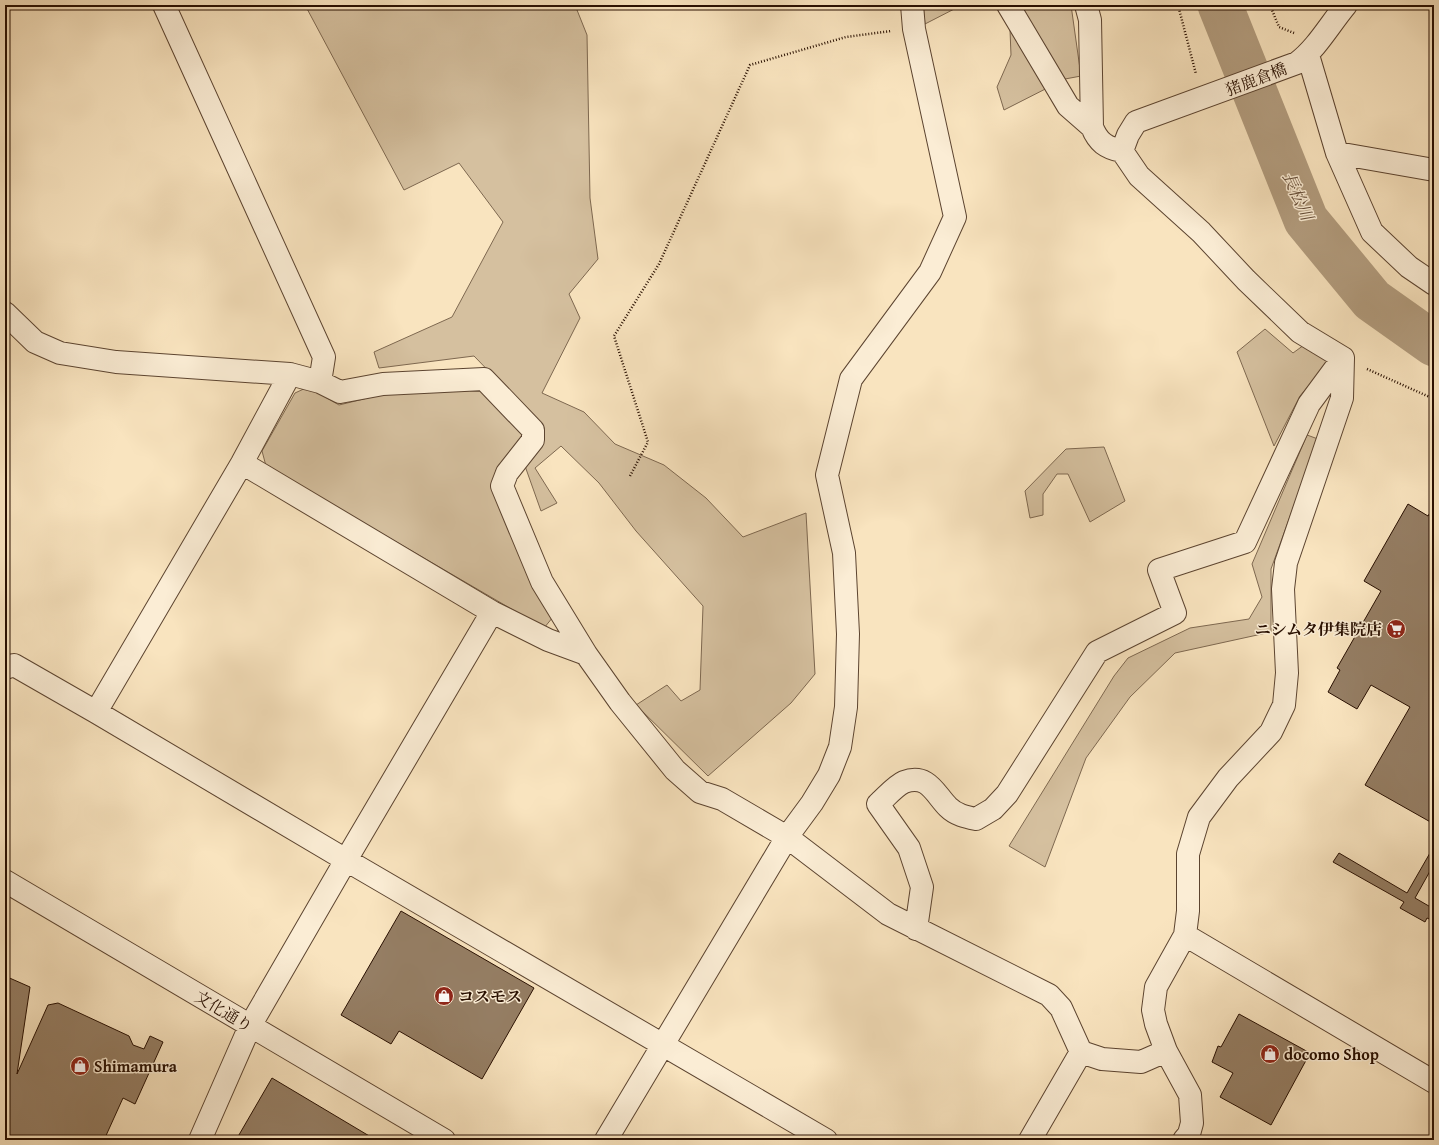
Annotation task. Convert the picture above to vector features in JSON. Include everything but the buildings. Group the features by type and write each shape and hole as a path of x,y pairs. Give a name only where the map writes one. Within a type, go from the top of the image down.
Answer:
{"street":[{"path":"164,5 324,357 320,382"},
{"path":"606,1140 787,837 812,803 829,775 840,747 845,714 848,634 844,553 827,475 851,379 930,272 955,217 914,29 912,5"},
{"path":"1008,5 1068,106 1092,127 1100,142 1113,149 1122,151 1140,176 1201,232 1246,280 1300,332 1343,358"},
{"path":"1086,5 1090,20 1092,127"},
{"path":"1346,5 1332,20 1307,54 1337,153 1372,232 1409,266 1434,284"},
{"name":"猪鹿倉橋","path":"1122,151 1128,135 1136,122 1208,97 1307,54"},
{"path":"1337,153 1434,170"},
{"path":"5,313 35,342 60,353 116,362 290,374 320,382 340,392 383,384 484,380 533,430 533,440 507,473 502,486 542,582 586,654 620,702 675,770 700,792 722,799 787,837 888,914 1049,995 1061,1008 1082,1052 1102,1059 1142,1062 1166,1051"},
{"path":"916,929 922,887 909,848 878,804 903,782 917,780 931,785 949,808 961,816 976,819 993,808 1007,794 1097,652 1175,613 1159,570 1245,542 1309,404 1343,358"},
{"path":"1184,1140 1189,1134 1192,1122 1190,1094 1166,1051 1156,1024 1153,1010 1156,987 1184,935 1188,911 1188,854 1199,817 1228,778 1271,732 1284,705 1287,673 1283,589 1286,563 1342,398 1343,358"},
{"path":"96,712 242,463 290,374"},
{"path":"242,463 492,612 548,640 586,654"},
{"path":"200,1140 250,1026 492,612"},
{"path":"5,668 14,665 96,712 346,860 826,1140"},
{"name":"文化通り","path":"5,881 444,1140"},
{"path":"1184,935 1434,1082"},
{"path":"1030,1140 1082,1052"}],"path":[{"path":"1178,5 1208,97"},
{"path":"1270,5 1279,27 1307,54"},
{"path":"630,476 648,442 614,336 659,264 750,65 846,37 914,29"},
{"path":"1343,358 1434,399"}],"shaded area":[{"path":"305,5 575,5 587,35 590,198 598,259 569,294 580,318 542,393 584,412 615,444 664,465 706,498 743,537 806,513 815,674 791,703 708,776 636,705 667,685 681,701 700,690 703,606 636,531 599,483 561,446 535,468 557,503 541,511 525,466 543,445 539,423 474,356 379,368 374,352 452,317 503,222 459,163 404,190"},
{"path":"923,5 962,5 925,24"},
{"path":"1009,5 1071,5 1081,76 1065,79 1004,110 997,87 1011,55"},
{"path":"1265,329 1293,353 1304,345 1330,360 1300,396 1274,446 1237,352"},
{"path":"308,387 339,405 384,394 486,390 523,431 520,441 496,470 492,488 553,617 544,628 266,466 262,451 295,393"},
{"path":"1307,435 1318,439 1271,569 1271,632 1175,653 1130,697 1086,758 1045,867 1009,846 1114,676 1128,658 1190,628 1249,619 1262,597 1252,564"},
{"path":"1104,447 1125,501 1090,522 1068,474 1057,474 1043,494 1043,515 1030,518 1025,491 1066,449"}],"waterway":[{"name":"長松川","path":"1220,5 1306,220 1372,300 1434,344"}],"place":[{"name":"ニシムタ伊集院店","path":"1396,629"},
{"name":"コスモス","path":"444,996"},
{"name":"docomo Shop","path":"1270,1054"},
{"name":"Shimamura","path":"80,1066"}]}
